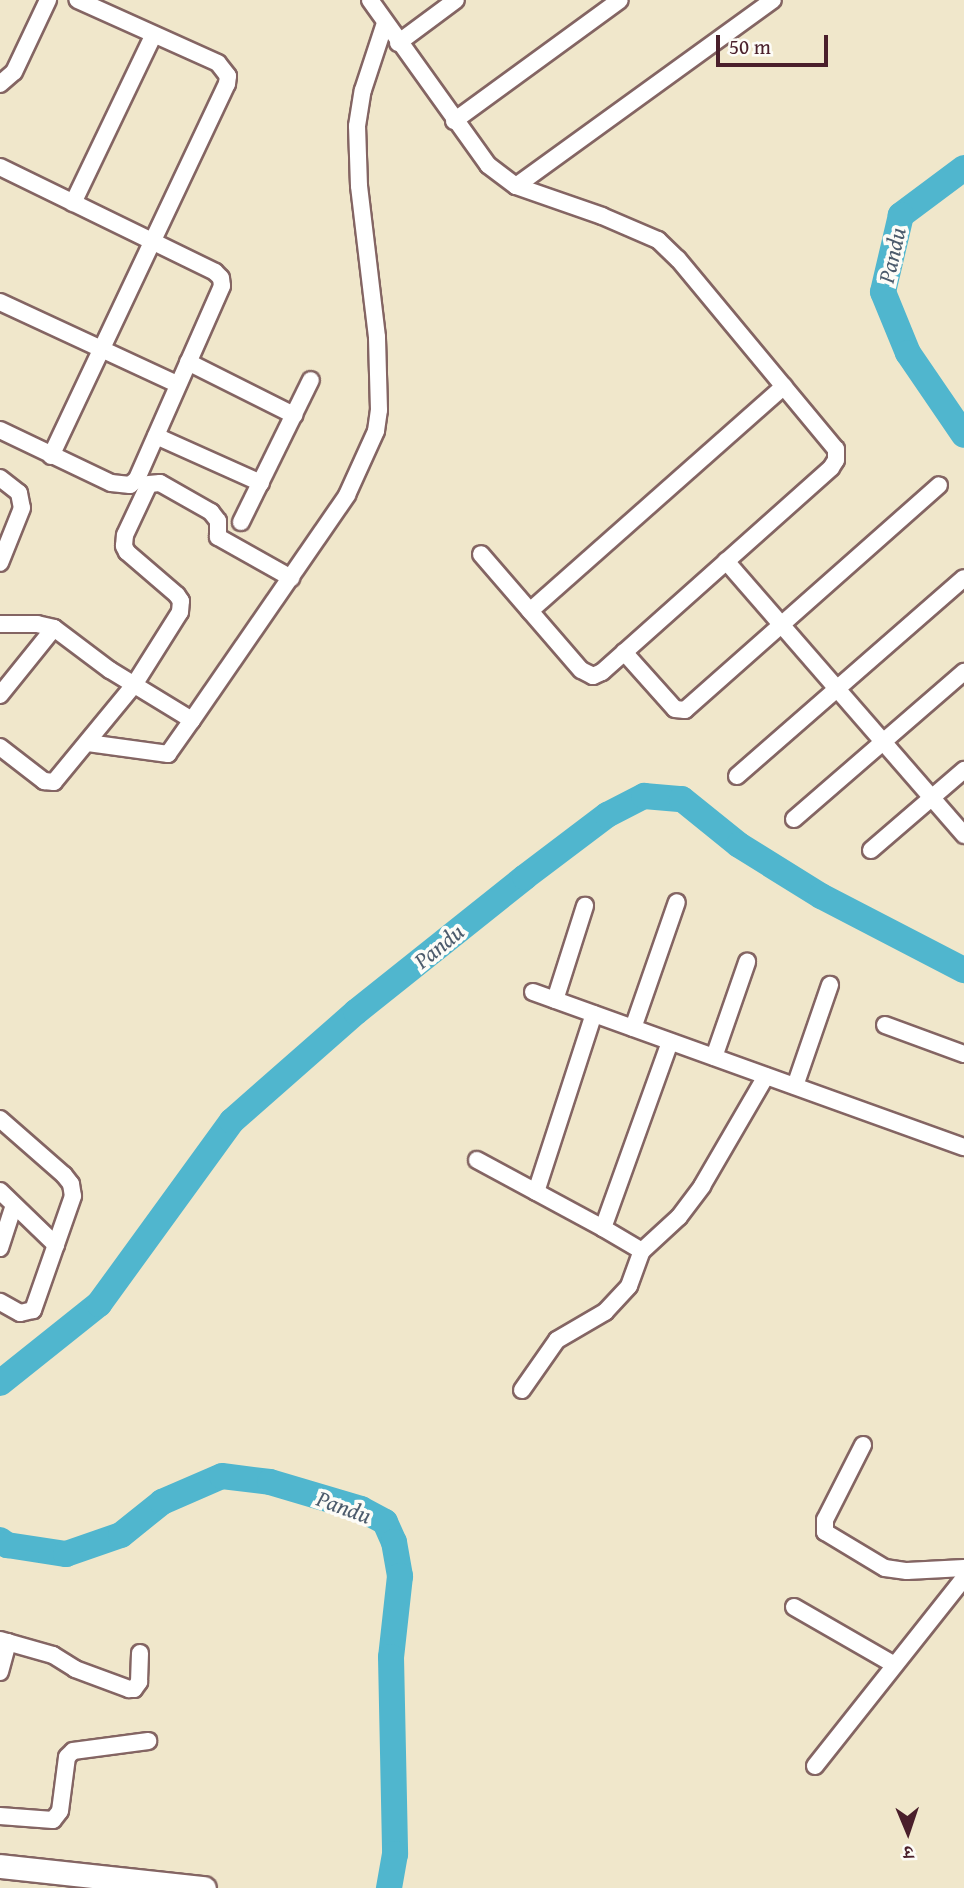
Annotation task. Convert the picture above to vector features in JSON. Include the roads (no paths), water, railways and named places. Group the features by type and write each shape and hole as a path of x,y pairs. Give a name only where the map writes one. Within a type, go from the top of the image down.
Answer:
{"street":[{"path":"0,84 14,72 48,0"},
{"path":"51,456 227,84 228,76 218,63 78,0"},
{"path":"370,0 398,43 488,165 516,186 602,216 658,240 678,259 832,440 836,449 836,460 831,468 602,672 593,676 586,674 481,554"},
{"path":"398,43 456,0"},
{"path":"454,121 620,0"},
{"path":"516,186 773,0"},
{"path":"88,743 168,754 347,495 376,431 379,382 377,337 359,186 357,126 363,90 385,23"},
{"path":"72,203 153,36"},
{"path":"0,167 221,278 219,296 177,384 137,479 123,486 51,456 0,430"},
{"path":"0,302 177,384"},
{"path":"188,362 294,415"},
{"path":"241,522 311,380"},
{"path":"530,611 784,386"},
{"path":"156,436 261,483"},
{"path":"0,478 19,493 22,508 0,563"},
{"path":"0,747 50,782 60,778 134,685 182,607 177,595 127,552 124,546 125,535 149,484 160,483 211,512 218,521 218,537 291,578"},
{"path":"624,652 675,709 685,710 939,485"},
{"path":"726,561 964,835"},
{"path":"737,776 964,578"},
{"path":"0,624 37,624 54,628 134,685 192,720"},
{"path":"0,695 54,628"},
{"path":"794,819 964,672"},
{"path":"871,850 964,769"},
{"path":"633,1028 677,902"},
{"path":"555,1000 585,906"},
{"path":"714,1057 747,962"},
{"path":"795,1086 830,985"},
{"path":"533,992 964,1147"},
{"path":"536,1192 594,1014"},
{"path":"886,1025 964,1054"},
{"path":"603,1228 670,1041"},
{"path":"522,1390 557,1340 605,1312 629,1286 642,1251 691,1204 766,1076"},
{"path":"0,1119 71,1184 71,1204 33,1310 20,1313 0,1303"},
{"path":"477,1160 642,1251"},
{"path":"0,1191 57,1245"},
{"path":"0,1248 15,1205"},
{"path":"863,1445 825,1520 825,1532 885,1568 906,1571 964,1568"},
{"path":"816,1766 964,1578"},
{"path":"794,1607 895,1665"},
{"path":"0,1672 4,1641 53,1655 75,1669 134,1689 139,1682 139,1653"},
{"path":"0,1816 53,1820 60,1811 65,1763 73,1751 148,1741"},
{"path":"0,1866 204,1888"}],"waterway":[{"name":"Pandu","path":"964,168 901,215 883,292 908,353 964,435"},
{"name":"Pandu","path":"0,1383 99,1304 232,1121 356,1012 525,877 607,815 644,796 682,799 739,845 821,896 964,970"},
{"name":"Pandu","path":"0,1540 7,1545 66,1554 121,1535 162,1502 222,1476 270,1482 361,1509 385,1522 394,1542 400,1576 391,1657 395,1854 389,1888"}]}
